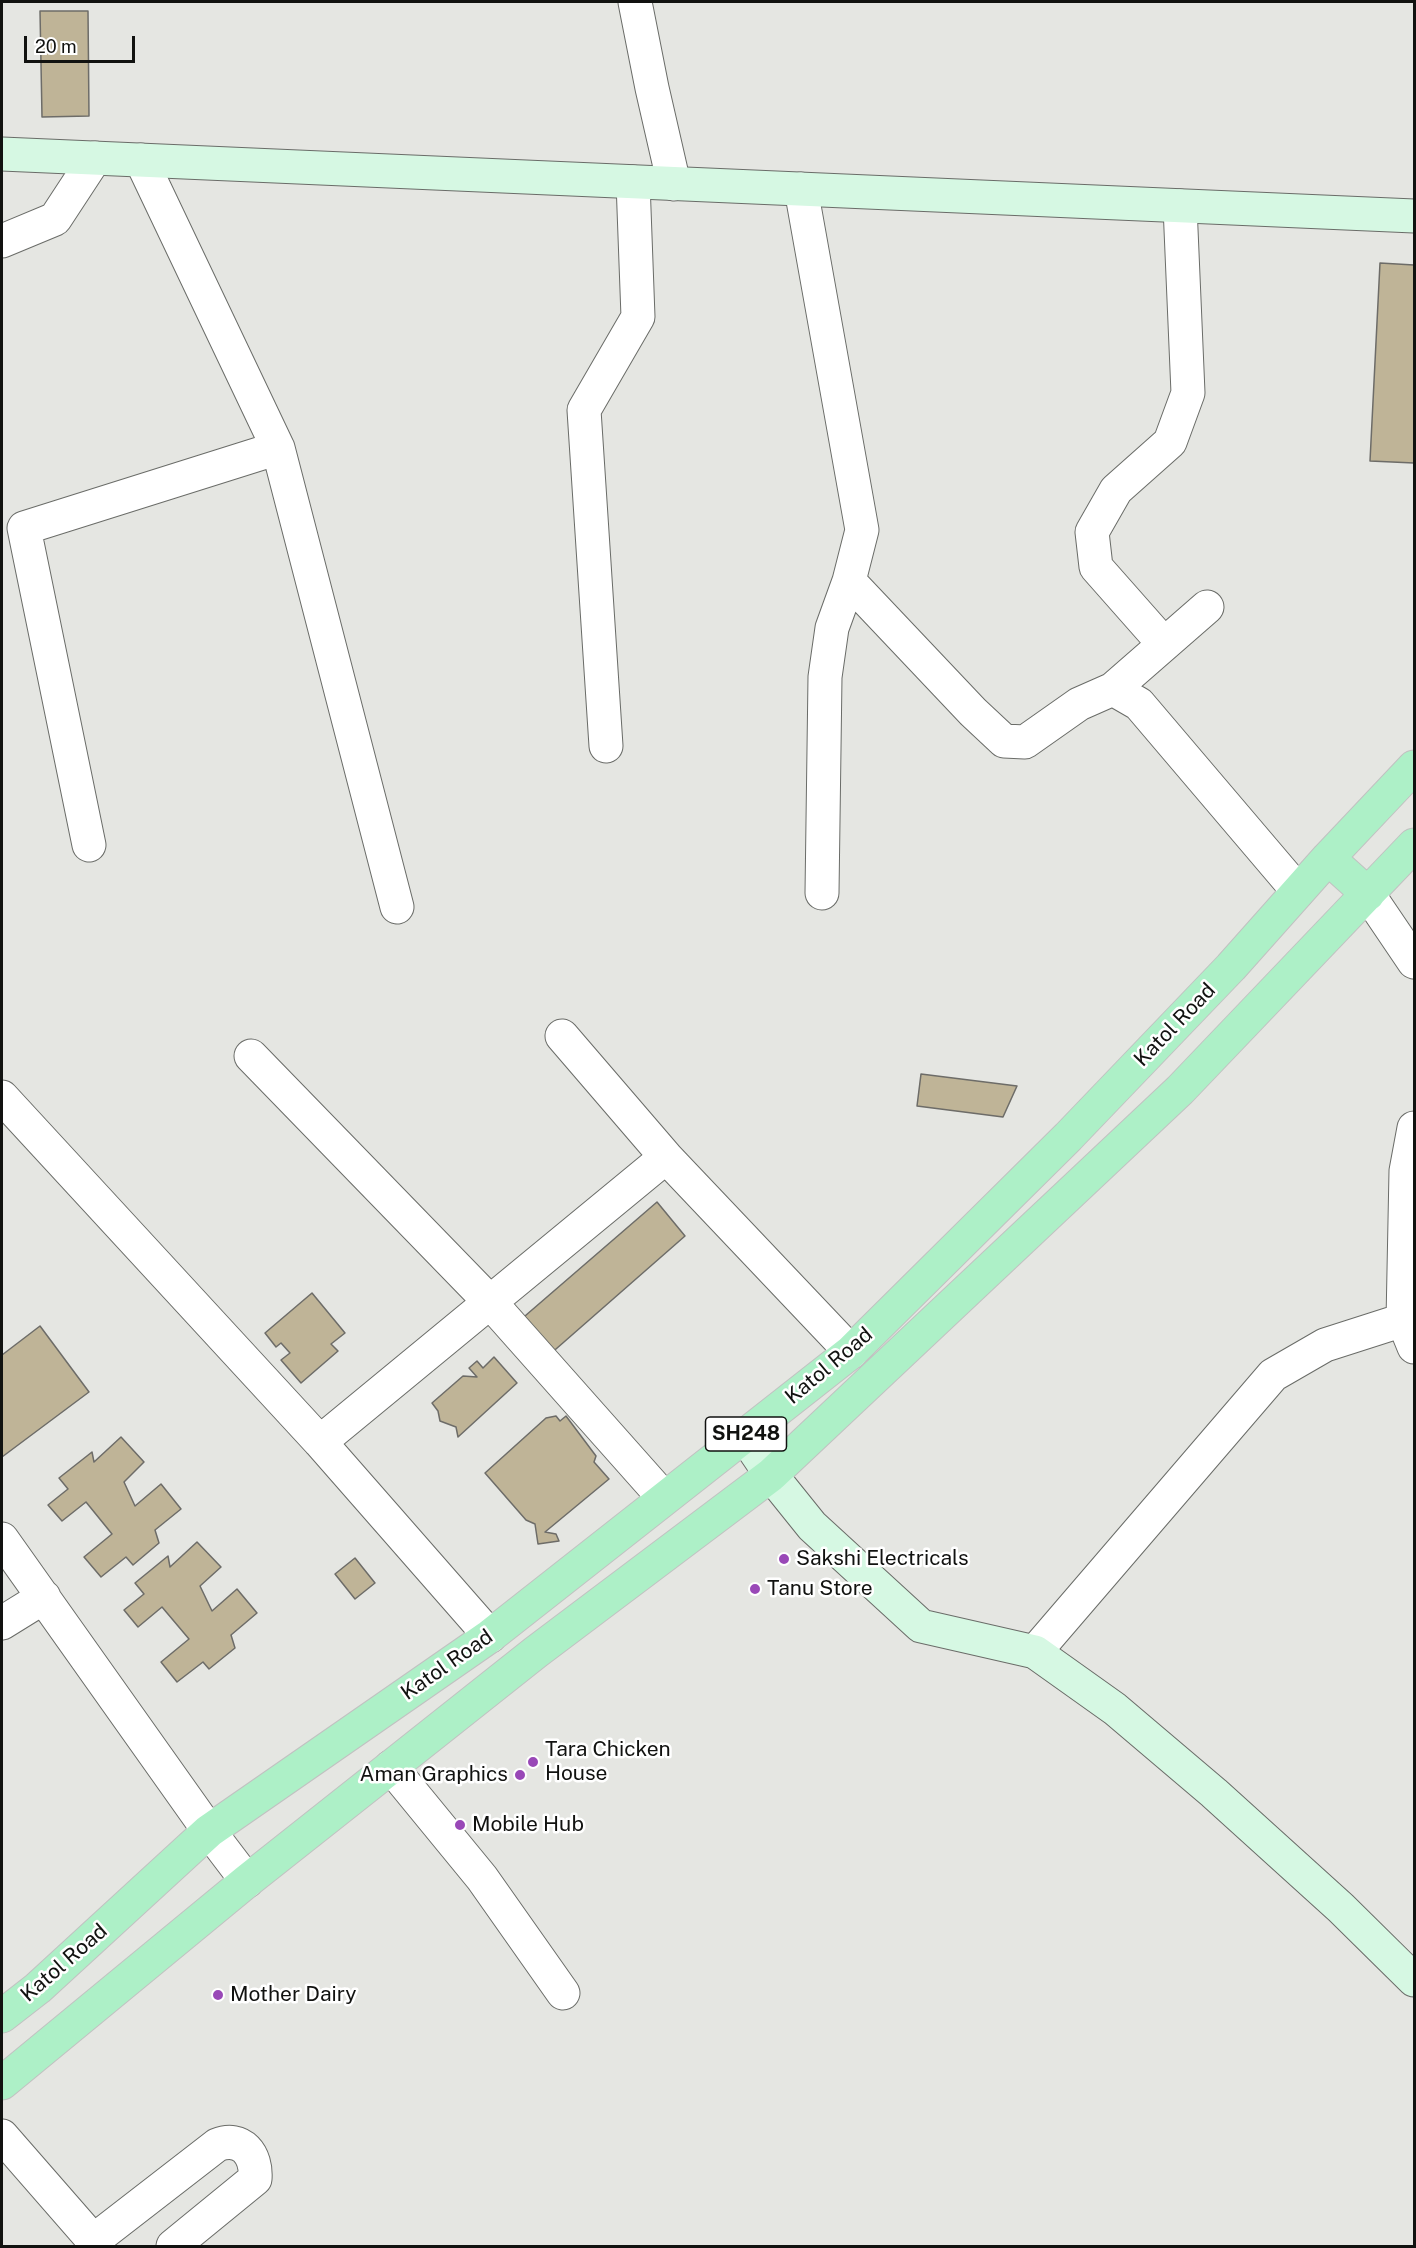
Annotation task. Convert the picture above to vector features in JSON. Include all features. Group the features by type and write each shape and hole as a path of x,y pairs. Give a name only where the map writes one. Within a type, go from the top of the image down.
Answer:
{"main road":[{"name":"Katol Road","path":"2,2016 38,1988 209,1832 490,1636 851,1352 1068,1137 1231,967 1328,858 1414,767"},
{"name":"Katol Road","path":"2,2083 247,1881 391,1767 546,1645 771,1475 1180,1089 1414,845"},
{"path":"1328,858 1368,894"}],"street":[{"path":"635,2 674,183"},
{"path":"2,154 1414,216"},
{"path":"2,241 55,219 95,158"},
{"path":"141,160 278,448 397,907"},
{"path":"606,746 584,410 638,317 633,182"},
{"path":"801,189 862,530 849,581 832,628 825,677 822,893"},
{"path":"1164,644 1096,567 1092,532 1116,490 1170,442 1188,393 1180,206"},
{"path":"89,845 24,528 278,448"},
{"path":"849,581 1004,741 1025,742 1079,704 1113,689 1207,606"},
{"path":"1113,689 1139,704 1298,891"},
{"path":"1368,894 1414,962"},
{"path":"562,1036 666,1157 851,1352"},
{"path":"251,1056 490,1302 664,1498"},
{"path":"2,1097 320,1442 490,1636"},
{"path":"1035,1652 1273,1375 1325,1345 1409,1334 1406,1171 1414,1128"},
{"path":"320,1442 666,1157"},
{"path":"744,1435 771,1475 812,1526 921,1626 1035,1652 1115,1709 1341,1908 1414,1980"},
{"path":"2,1539 209,1832 247,1881"},
{"path":"2,1623 44,1597"},
{"path":"391,1767 482,1878 563,1994"},
{"path":"2,2136 96,2244 217,2145 228,2141 240,2144 250,2153 256,2166 255,2179 172,2247"}],"building":[{"path":"40,11 88,11 89,116 42,117"},
{"path":"1380,263 1414,265 1414,463 1370,461"},
{"path":"921,1074 1017,1086 1003,1117 917,1106"},
{"path":"657,1202 685,1236 548,1356 518,1322"},
{"path":"312,1293 345,1333 331,1344 338,1351 301,1383 281,1360 290,1353 281,1343 276,1347 265,1333"},
{"path":"40,1326 89,1392 2,1457 2,1355"},
{"path":"494,1357 517,1383 458,1437 456,1427 440,1421 438,1411 432,1403 463,1376 477,1377 469,1368 477,1361 483,1368"},
{"path":"556,1416 560,1421 566,1416 596,1456 594,1462 609,1479 545,1532 556,1534 559,1541 538,1544 535,1524 526,1520 485,1473 546,1418"},
{"path":"121,1437 144,1462 124,1482 135,1506 161,1484 181,1509 155,1530 159,1543 133,1565 126,1557 101,1577 84,1557 112,1534 86,1502 62,1521 48,1505 68,1489 59,1478 92,1452 94,1462"},
{"path":"197,1542 221,1567 200,1586 212,1611 237,1589 257,1613 231,1635 235,1648 209,1669 203,1662 177,1682 161,1662 189,1639 162,1607 138,1627 124,1610 144,1594 135,1583 168,1556 170,1567"},
{"path":"355,1558 375,1583 355,1599 335,1574"}],"place":[{"name":"Sakshi Electricals","path":"784,1559"},
{"name":"Tanu Store","path":"755,1589"},
{"name":"Tara Chicken House","path":"533,1762"},
{"name":"Aman Graphics","path":"520,1775"},
{"name":"Mobile Hub","path":"460,1825"},
{"name":"Mother Dairy","path":"218,1995"}]}
